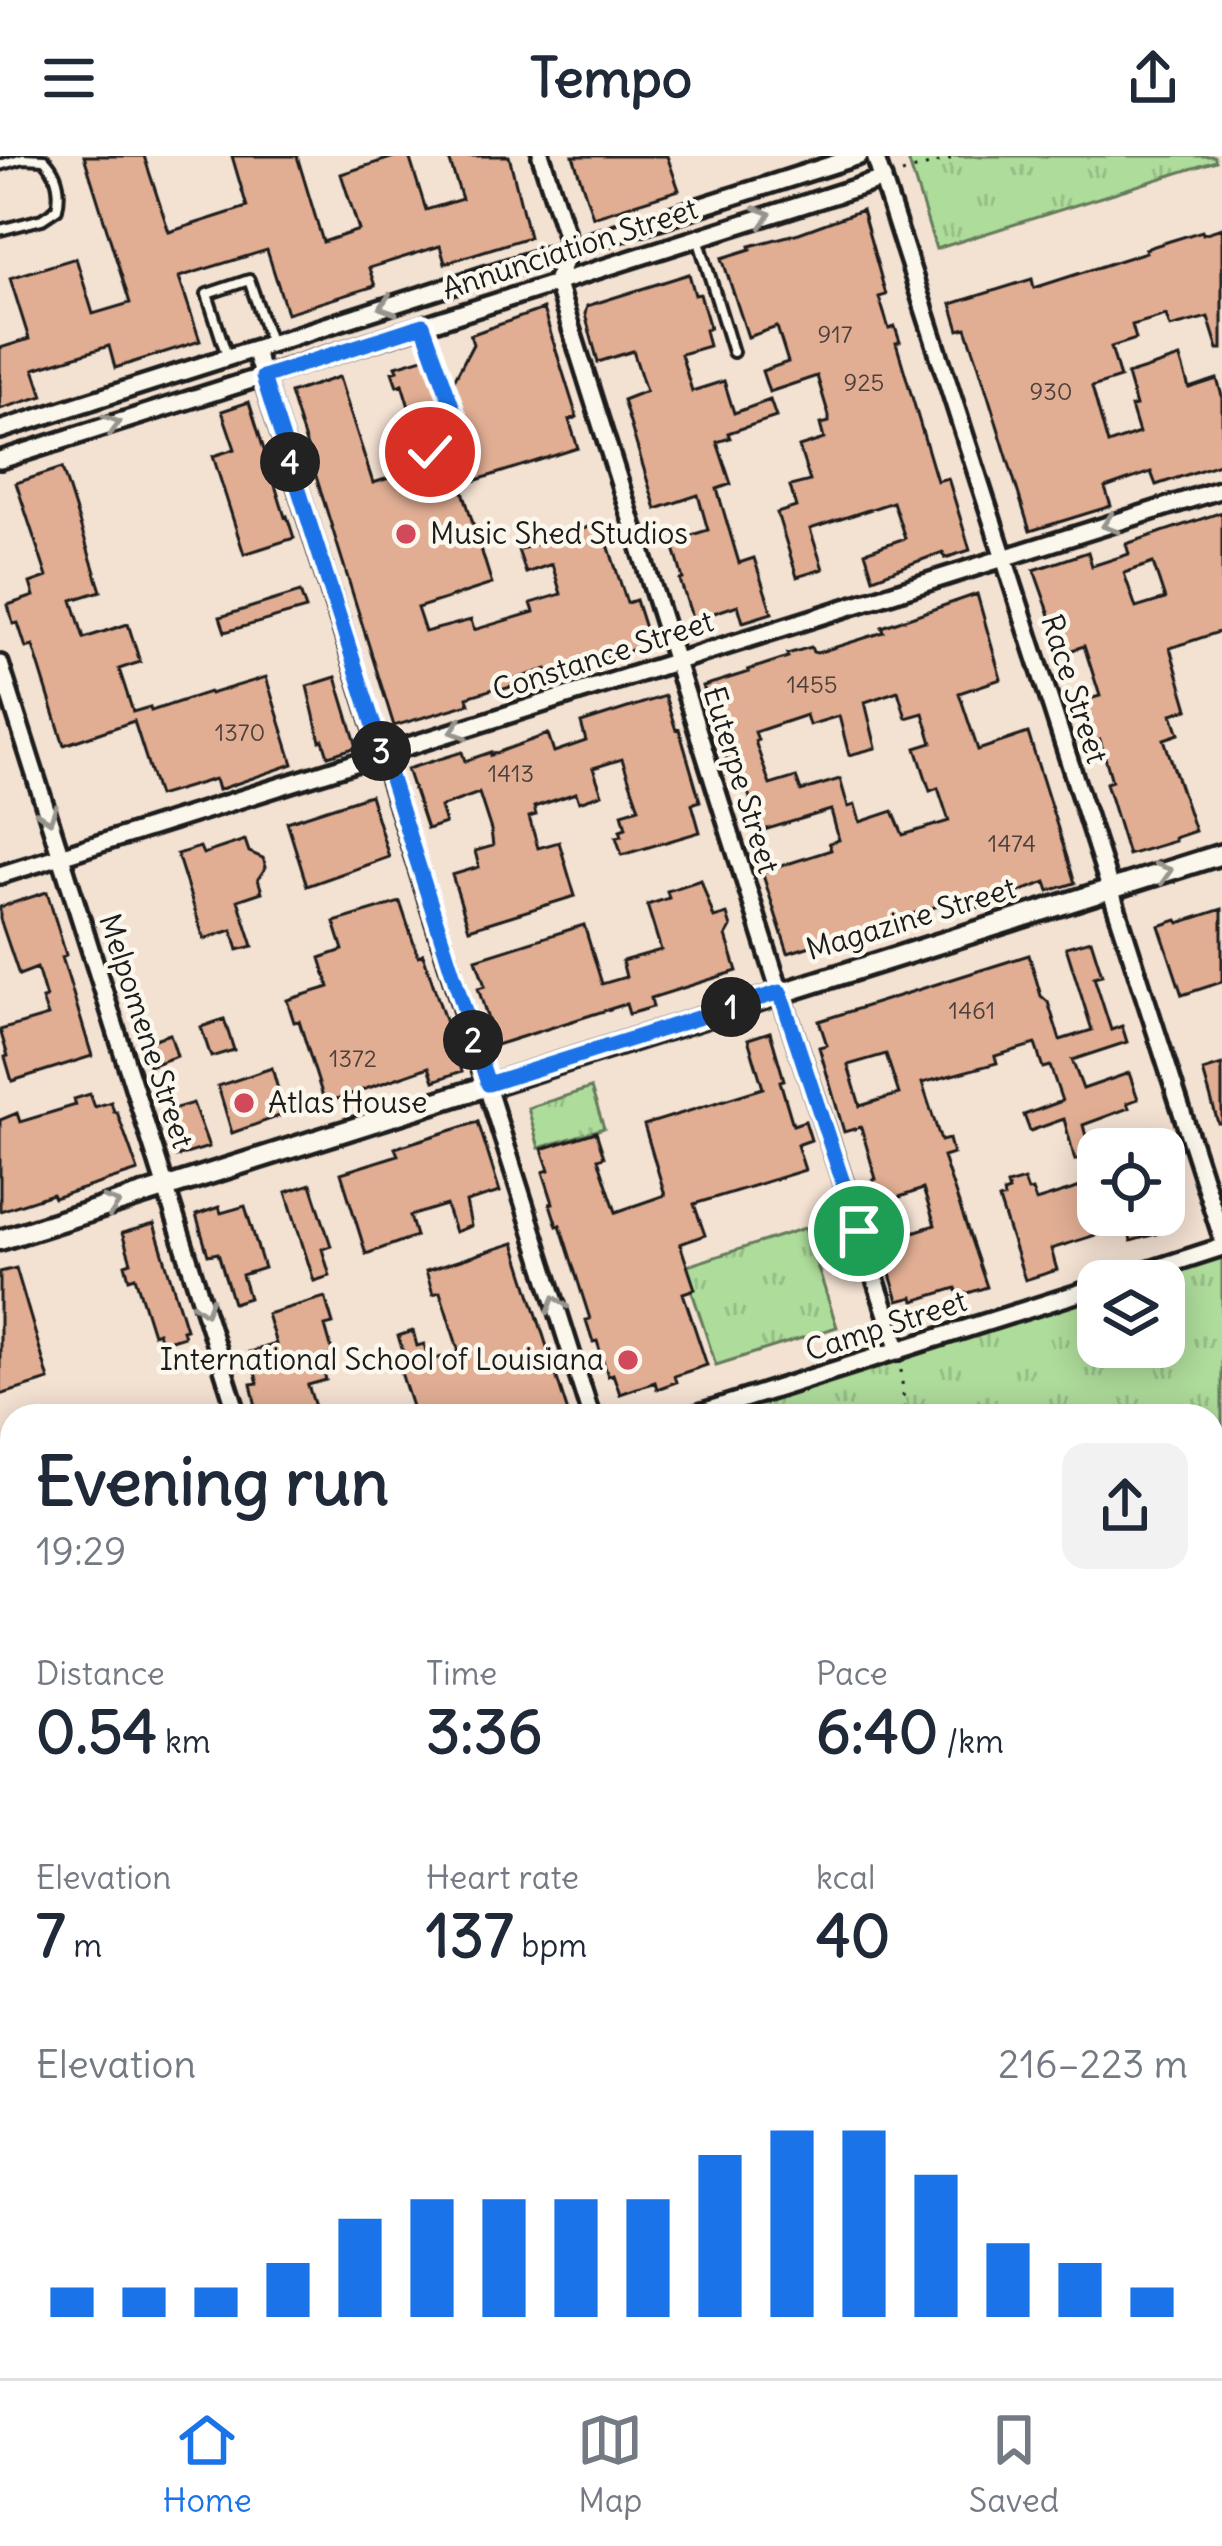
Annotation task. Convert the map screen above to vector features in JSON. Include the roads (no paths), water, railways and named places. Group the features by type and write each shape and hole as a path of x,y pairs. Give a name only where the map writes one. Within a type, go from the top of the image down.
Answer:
{"street":[{"path":"541,156 570,247 556,281"},
{"name":"Annunciation Street","path":"0,430 859,156"},
{"name":"Race Street","path":"875,156 1222,1237"},
{"name":"Annunciation Street","path":"0,460 883,179"},
{"name":"Euterpe Street","path":"556,281 780,992 899,1351"},
{"path":"262,346 263,377 587,1404"},
{"name":"Constance Street","path":"0,875 1222,489"},
{"name":"Melpomene Street","path":"0,664 234,1404"},
{"name":"Magazine Street","path":"0,1240 1222,854"},
{"path":"1182,1260 1222,1247"},
{"name":"Camp Street","path":"729,1404 1077,1294"}],"lane":[{"path":"0,165 39,157 54,170 60,195 57,209 42,219 0,230"},
{"path":"697,237 734,352"},
{"path":"227,358 207,294 249,280 262,346"},
{"path":"423,325 461,431 460,439 430,452"}],"place":[{"name":"Music Shed Studios","path":"406,534"},
{"name":"Atlas House","path":"244,1103"},
{"name":"International School of Louisiana","path":"628,1360"}]}
